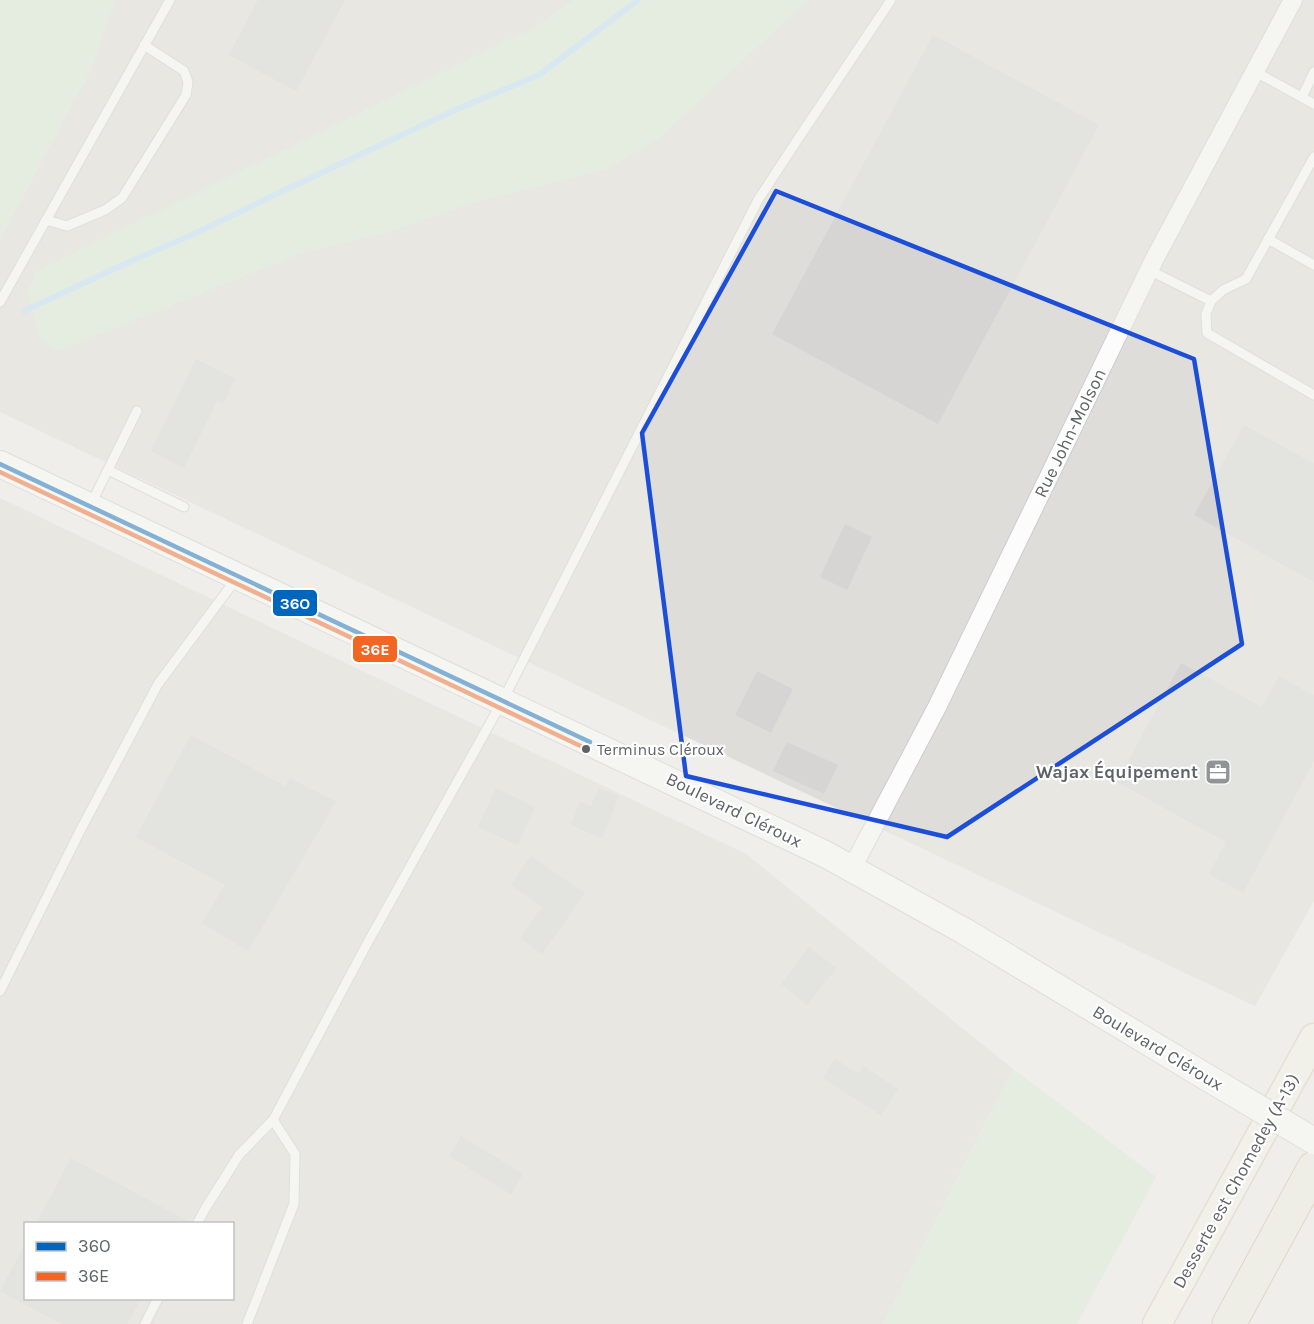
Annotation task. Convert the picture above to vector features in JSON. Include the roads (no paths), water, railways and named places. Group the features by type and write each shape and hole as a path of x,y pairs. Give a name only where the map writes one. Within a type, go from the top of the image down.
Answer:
{"highway":[{"path":"1229,1324 1314,1168"}],"main road":[{"name":"Desserte est Chomedey (A-13)","path":"1157,1324 1314,1038"}],"street":[{"name":"Rue John-Molson","path":"852,868 937,707 1149,270 1293,0"},
{"name":"Boulevard Cléroux","path":"0,464 798,840 983,942 1314,1141"}],"lane":[{"path":"0,302 170,0"},
{"path":"198,1222 239,1155 273,1120 368,942 503,700 758,200 891,0"},
{"path":"46,220 67,226 105,210 122,198 186,95 188,82 184,71 144,45"},
{"path":"1254,71 1314,104"},
{"path":"1302,97 1314,72"},
{"path":"1314,157 1246,279 1223,290 1211,301 1206,314 1207,333 1314,395"},
{"path":"1268,239 1314,265"},
{"path":"1149,270 1211,301"},
{"path":"90,507 137,411"},
{"path":"108,470 184,507"},
{"path":"0,991 80,831 159,684 238,577"},
{"path":"248,1324 294,1204 295,1154 273,1120"},
{"path":"145,1324 157,1300"}],"waterway":[{"path":"24,311 194,234 455,110 539,75 638,0"}],"place":[{"name":"Terminus Cléroux","path":"586,749"},
{"name":"Wajax Équipement","path":"1218,772"}]}
